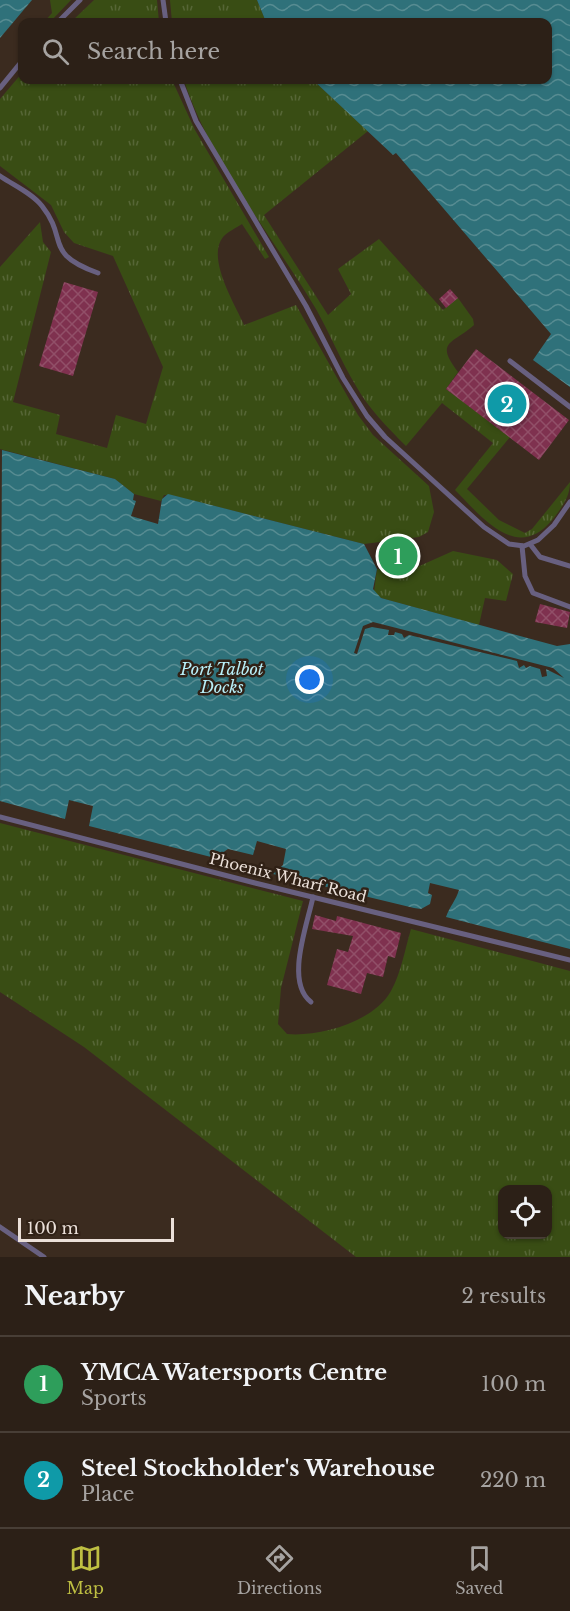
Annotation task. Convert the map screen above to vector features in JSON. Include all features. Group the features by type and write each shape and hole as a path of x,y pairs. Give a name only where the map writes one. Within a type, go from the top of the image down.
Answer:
{"lane":[{"path":"62,18 80,0"},
{"path":"163,0 165,18"},
{"path":"0,88 18,66"},
{"path":"182,84 196,122 306,306 367,417 400,451 502,541 522,546 530,544 547,532 570,502"},
{"path":"0,176 40,204 68,259 98,273"},
{"path":"510,361 570,407"},
{"path":"530,544 540,557 570,566"},
{"path":"522,546 525,576 533,593 541,599 570,607"},
{"name":"Phoenix Wharf Road","path":"0,817 570,960"},
{"path":"311,1002 303,994 297,978 313,897"},
{"path":"0,1227 44,1257"}],"green space":[{"path":"50,0 71,0 54,18 48,18 52,13"},
{"path":"94,0 157,0 159,18 75,18"},
{"path":"170,0 257,0 264,18 172,18"},
{"path":"18,78 18,84 174,84 195,130 269,257 265,259 242,224 225,235 219,246 220,269 244,325 296,305 358,415 373,435 429,486 434,512 428,532 419,537 364,544 171,495 164,495 161,501 134,494 115,479 0,449 0,267 40,222 43,242 51,252 13,402 60,415 56,434 107,448 116,415 146,424 163,367 113,256 74,243 64,232 51,205 0,166 0,99"},
{"path":"185,84 317,84 368,131 264,215 328,315 351,294 338,269 379,239 443,310 458,298 473,319 474,325 449,344 447,354 458,372 446,389 510,437 467,489 499,520 525,533 532,529 570,482 569,492 562,506 540,532 526,537 514,537 501,532 477,513 455,490 493,443 442,403 406,446 385,425 361,394 316,309 225,168 195,110"},
{"path":"453,551 497,560 513,574 506,601 485,598 479,625 381,598 374,592 377,569 415,568"},
{"path":"0,823 303,901 281,988 278,1024 287,1034 314,1033 345,1025 359,1019 383,1002 391,991 400,969 411,929 570,971 570,1257 356,1257 84,1047 0,992"}],"water":[{"path":"0,0 32,0 0,38"},
{"path":"257,0 570,0 570,387 533,360 551,334 396,153 393,155 317,84 552,84 552,18 264,18"},
{"name":"Port Talbot Docks","path":"2,450 115,479 134,494 133,500 136,501 131,516 158,524 162,499 168,494 364,544 377,569 373,589 381,598 557,646 570,644 570,949 446,917 459,890 430,883 428,893 432,895 430,904 421,909 414,908 273,874 283,865 286,849 257,841 253,855 228,849 215,858 89,826 93,806 69,800 65,819 0,801"}],"pier":[{"path":"373,622 553,668 564,678 546,669 547,676 542,677 540,669 530,666 526,668 524,665 519,668 517,661 409,635 404,638 402,634 395,632 394,635 388,635 389,630 372,627 365,629 357,654 354,653 363,626"}],"building":[{"path":"64,282 98,292 73,376 39,366"},
{"path":"450,289 458,298 446,308 439,299"},
{"path":"476,349 569,420 539,460 446,389"},
{"path":"381,545 402,546 403,550 413,549 415,568 384,569"},
{"path":"540,604 570,612 567,628 535,622"},
{"path":"315,915 336,921 337,916 401,933 395,958 388,956 383,977 367,973 361,994 327,985 337,949 348,952 353,936 312,929"}],"place":[{"name":"Steel Stockholder's Warehouse","path":"507,404"},
{"name":"YMCA Watersports Centre","path":"398,556"}]}
